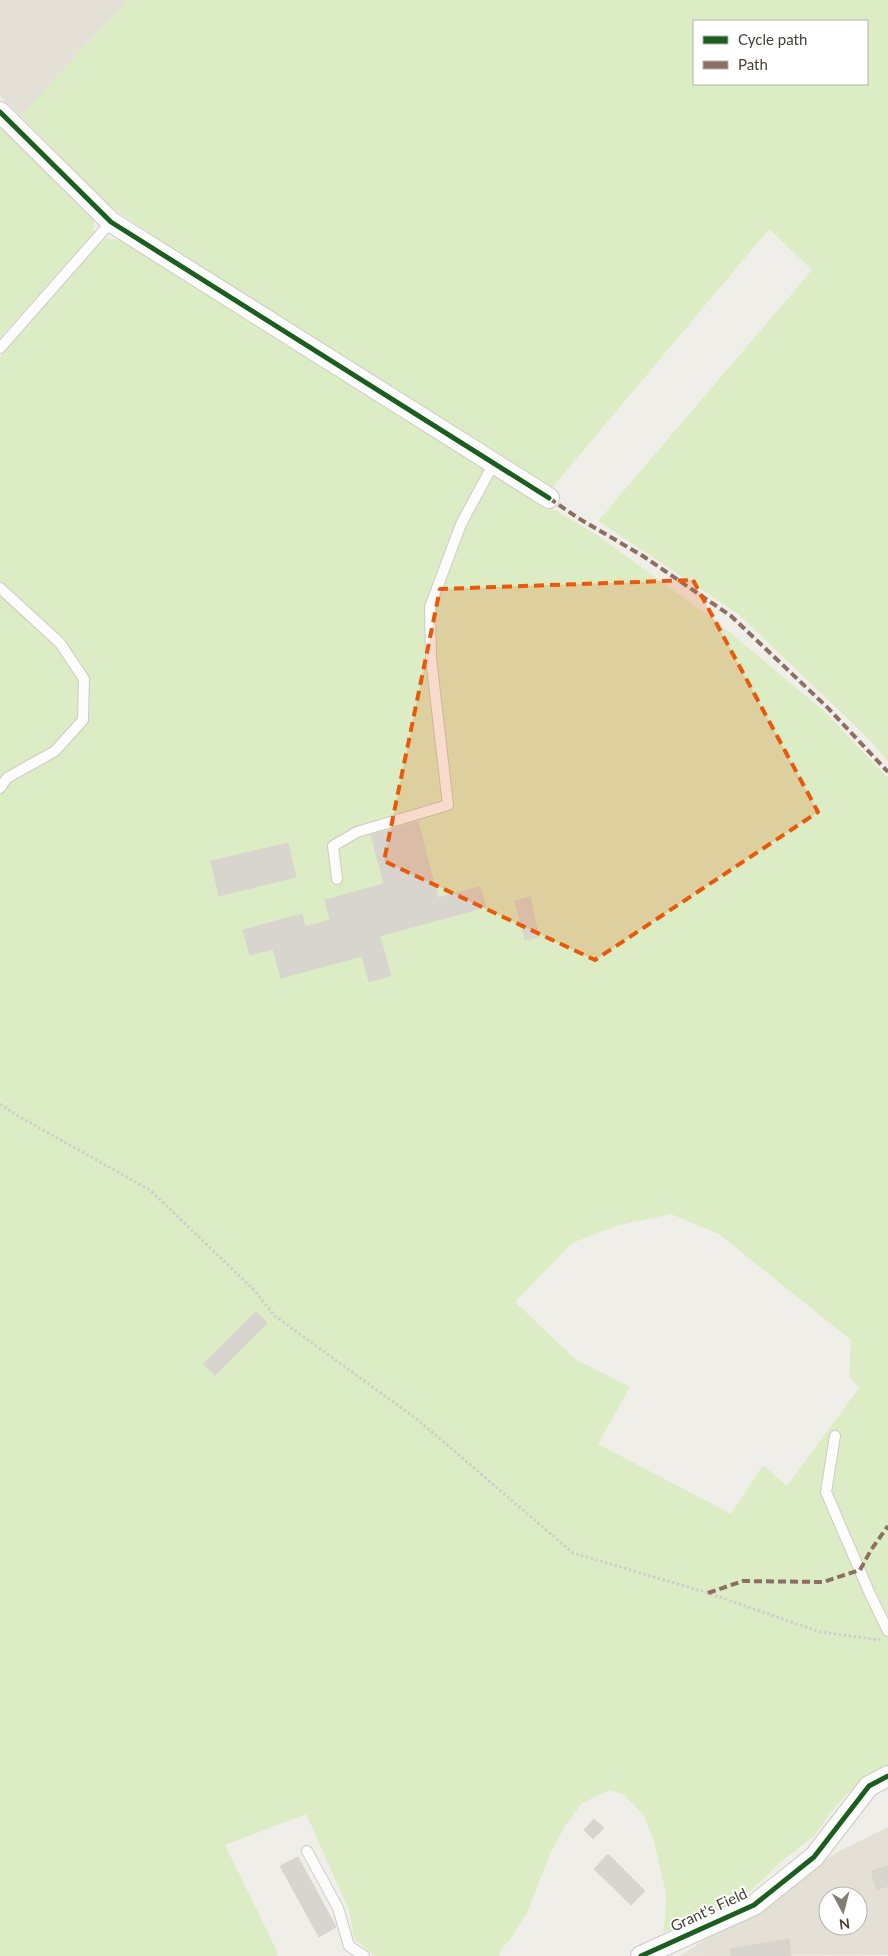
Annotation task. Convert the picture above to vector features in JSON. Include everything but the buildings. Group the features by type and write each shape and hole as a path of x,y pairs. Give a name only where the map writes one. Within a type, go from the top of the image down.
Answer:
{"street":[{"path":"0,112 111,222 549,498"},
{"name":"Grant's Field","path":"641,1956 754,1904 814,1857 869,1786 888,1776"}],"lane":[{"path":"0,348 111,222"},
{"path":"337,879 333,846 357,832 448,805 431,658 430,607 461,524 494,464"},
{"path":"0,588 60,643 84,679 83,720 55,751 7,778 0,788"},
{"path":"835,1436 826,1492 888,1631"},
{"path":"307,1851 338,1908 350,1946 364,1956"}],"path":[{"path":"0,1104 150,1190 253,1289 275,1316 418,1420 573,1553 708,1593 820,1632 888,1641"}],"highlighted area":[{"path":"693,580 818,812 595,960 384,861 440,589"}],"shaded area":[{"path":"0,0 127,0 21,116 0,96"},
{"path":"888,1827 888,1955 680,1956 836,1853"}],"green space":[{"path":"127,0 888,0 888,762 871,741 737,613 598,521 812,270 769,229 552,488 247,299 108,205 21,116"},
{"path":"0,123 94,213 94,233 0,338"},
{"path":"105,239 115,239 130,244 462,454 597,535 720,624 825,712 888,778 888,1770 868,1779 849,1792 830,1813 814,1836 781,1862 746,1895 702,1920 664,1932 666,1894 654,1841 644,1816 624,1795 610,1790 582,1803 565,1826 550,1854 527,1913 509,1941 501,1949 499,1956 374,1956 354,1939 349,1910 306,1814 225,1845 277,1951 277,1956 0,1956 0,357","holes":["671,1214 719,1234 851,1340 849,1376 859,1388 787,1486 763,1465 731,1514 598,1444 630,1387 575,1359 515,1302 572,1243 616,1226"]}],"marked path":[{"path":"549,498 578,518 643,556 731,616 827,707 888,772"},
{"path":"708,1593 743,1581 823,1582 860,1570 888,1526"}],"cycle path":[{"path":"0,112 111,222 549,498"},
{"path":"641,1956 754,1905 814,1857 869,1786 888,1776"}]}
